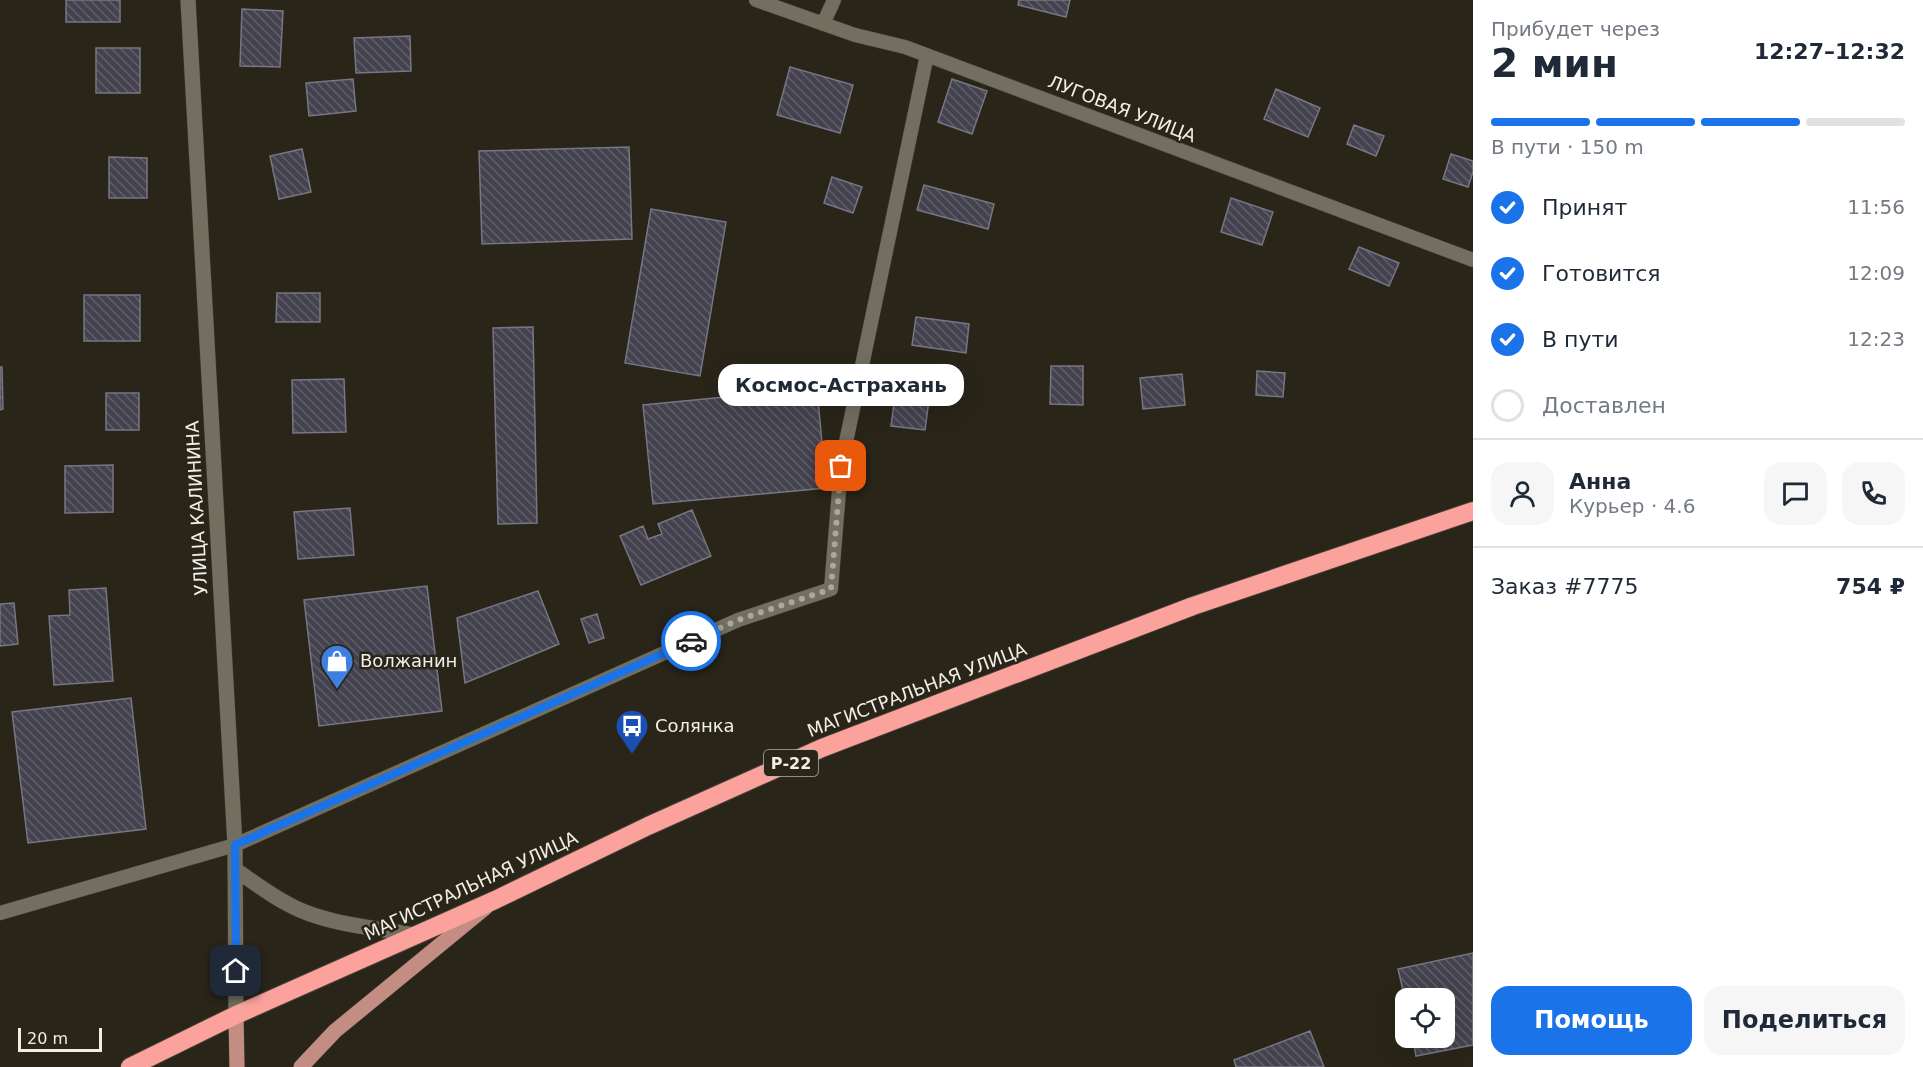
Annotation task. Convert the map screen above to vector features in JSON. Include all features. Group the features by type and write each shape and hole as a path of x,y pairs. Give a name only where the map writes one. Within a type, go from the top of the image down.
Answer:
{"highway":[{"name":"МАГИСТРАЛЬНАЯ УЛИЦА","path":"130,1067 236,1015 495,900 648,826 822,748 1193,606 1473,512"}],"main road":[{"path":"302,1067 335,1031 495,900"},
{"path":"236,1015 237,1067"}],"street":[{"name":"УЛИЦА КАЛИНИНА","path":"188,0 235,845 236,1015"},
{"path":"236,870 275,897 301,910 343,922 414,935"}],"lane":[{"name":"ЛУГОВАЯ УЛИЦА","path":"756,0 855,35 905,47 1473,260"},
{"path":"822,24 834,0"},
{"path":"0,913 235,845 738,620 831,589 841,466 927,55"}],"building":[{"path":"66,0 120,0 120,22 66,22"},
{"path":"1019,0 1070,0 1066,17 1018,5"},
{"path":"242,9 283,11 280,67 240,66"},
{"path":"410,36 411,71 356,73 354,38"},
{"path":"96,48 140,48 140,93 96,93"},
{"path":"790,67 853,85 840,133 777,115"},
{"path":"353,79 356,111 309,116 306,83"},
{"path":"952,79 987,91 972,134 938,122"},
{"path":"1276,89 1320,108 1308,137 1264,119"},
{"path":"1354,125 1384,136 1376,156 1347,144"},
{"path":"629,147 632,239 482,244 479,151"},
{"path":"302,149 311,192 279,199 270,156"},
{"path":"1451,154 1473,161 1473,172 1468,187 1443,179"},
{"path":"109,157 147,158 147,198 109,198"},
{"path":"832,177 862,187 853,213 824,203"},
{"path":"924,185 994,204 988,229 917,210"},
{"path":"1231,198 1273,212 1262,245 1221,232"},
{"path":"651,209 726,222 700,376 625,363"},
{"path":"1359,247 1399,263 1389,286 1349,269"},
{"path":"277,293 320,293 320,322 276,322"},
{"path":"84,295 140,295 140,341 84,341"},
{"path":"916,317 969,324 966,353 912,345"},
{"path":"533,327 537,523 498,524 493,328"},
{"path":"1051,366 1083,366 1083,405 1050,404"},
{"path":"0,367 2,367 3,409 0,410"},
{"path":"1257,371 1285,373 1283,397 1256,395"},
{"path":"1182,374 1185,405 1143,409 1140,378"},
{"path":"344,379 346,432 293,433 292,380"},
{"path":"817,388 826,488 653,504 643,405"},
{"path":"106,393 139,393 139,430 106,430"},
{"path":"895,396 929,400 925,430 891,426"},
{"path":"113,465 113,512 65,513 65,466"},
{"path":"350,508 354,555 298,559 294,512"},
{"path":"692,510 711,556 641,585 620,536 643,526 648,539 662,534 658,524"},
{"path":"427,586 442,711 319,726 304,600"},
{"path":"106,588 113,681 54,685 49,616 70,615 69,590"},
{"path":"538,591 559,644 465,683 457,618"},
{"path":"14,603 18,644 0,646 0,604"},
{"path":"597,614 604,638 589,643 581,619"},
{"path":"131,698 146,829 28,843 12,712"},
{"path":"1473,953 1473,1045 1416,1056 1415,1048 1455,1048 1455,988 1402,988 1398,969"},
{"path":"1310,1031 1324,1067 1236,1067 1234,1060"}],"way so far":[{"path":"691,641 738,620 831,589 841,466"}],"place":[{"name":"Космос-Астрахань","path":"841,466"},
{"name":"Волжанин","path":"337,690"},
{"name":"Солянка","path":"632,755"}],"route":[{"path":"236,971 235,845 691,641"}]}
